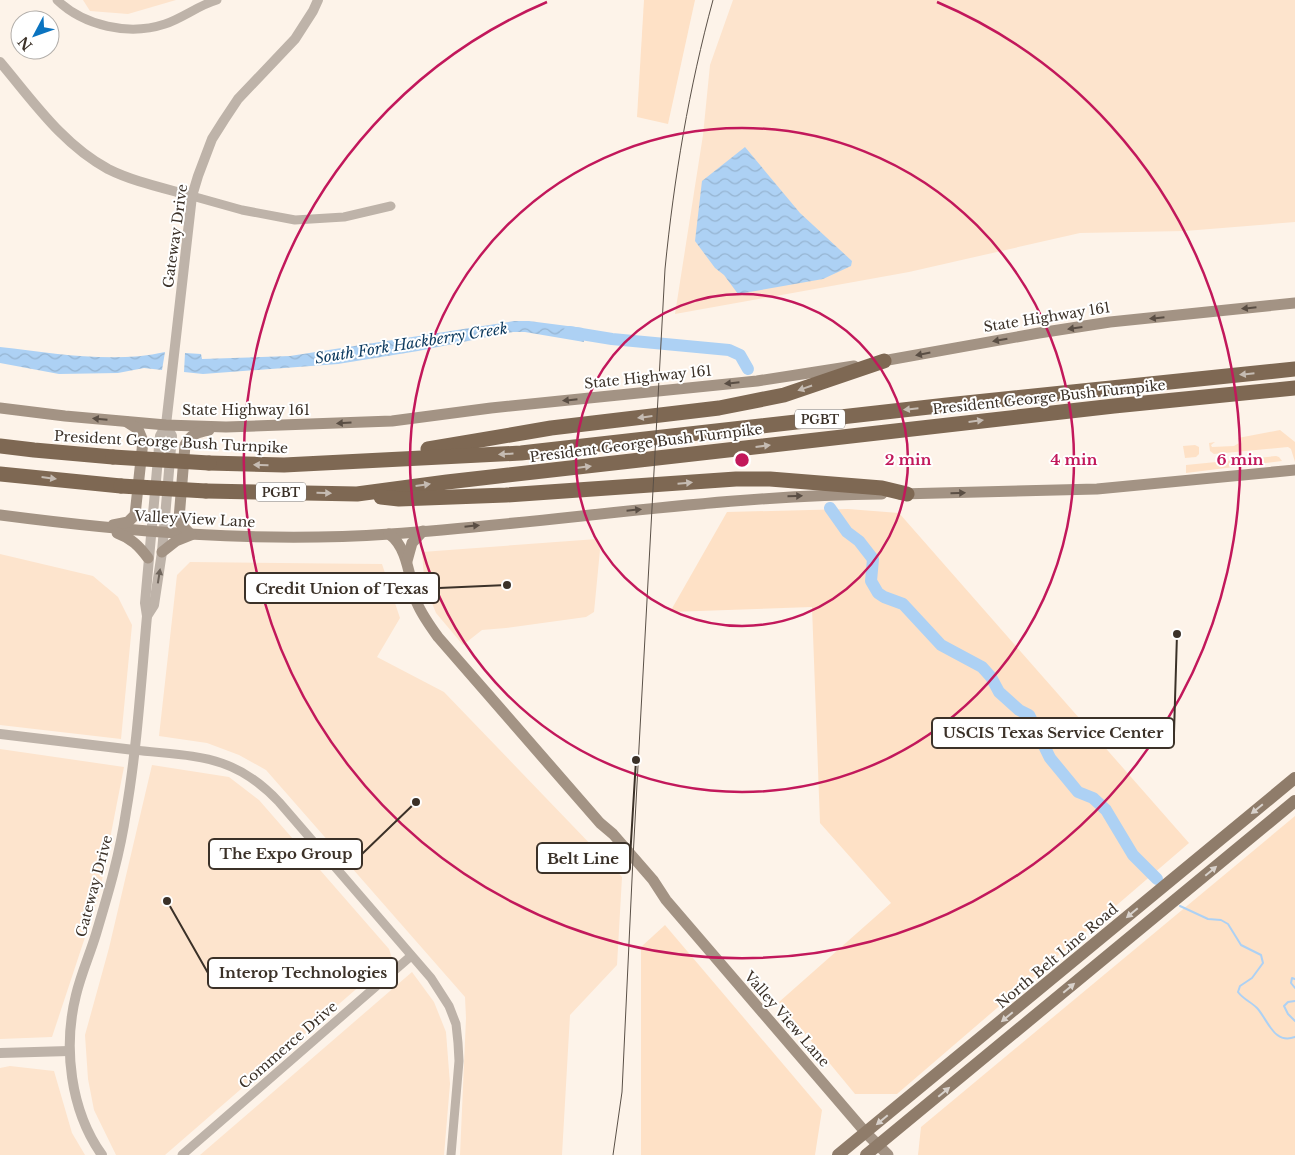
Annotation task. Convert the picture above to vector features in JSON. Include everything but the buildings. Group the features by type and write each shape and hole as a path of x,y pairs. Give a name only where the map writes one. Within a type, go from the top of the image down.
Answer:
{"highway":[{"path":"345,462 366,456 435,449 551,428 719,408 784,395 884,361"},
{"name":"President George Bush Turnpike","path":"0,446 113,457 209,463 284,465 521,453 947,405 1295,369"},
{"name":"President George Bush Turnpike","path":"0,474 121,486 206,491 357,494 447,482 1114,406 1295,388"},
{"path":"357,494 399,498 506,495 736,479 770,479 882,488 907,494"}],"main road":[{"name":"State Highway 161","path":"0,408 166,425 226,427 392,421 491,408 757,381 884,361 1029,334 1110,322 1295,303"},
{"path":"99,527 128,522 135,515 143,441 138,429 124,421"},
{"path":"162,552 176,541 191,535 179,519 185,445 188,439 196,432 226,427"},
{"path":"389,534 755,499 1097,489 1295,470"},
{"name":"Valley View Lane","path":"0,515 99,527 191,535 270,538 389,534 400,546 407,562 418,604 431,628 600,823 613,834 653,880 666,900 866,1133 888,1155"},
{"path":"99,527 129,537 141,548 148,558"},
{"path":"407,562 412,544 424,531"},
{"name":"North Belt Line Road","path":"838,1155 1295,778"},
{"path":"866,1155 1295,801"}],"street":[{"path":"57,0 91,22 110,27 134,29 166,24 217,0"},
{"name":"Gateway Drive","path":"102,1155 80,1109 69,1051 71,1024 76,995 114,872 126,813 147,616 145,603 148,558 160,436 166,425 192,196 212,139 224,120 238,99 295,39 314,11 318,0"},
{"path":"0,62 59,134 87,156 109,169 131,178 242,210 295,220 344,217 392,206"},
{"name":"Gateway Drive","path":"147,616 154,604 164,533 172,436 166,425"},
{"path":"0,734 203,758 221,762 249,776 267,790 432,978 449,1006 456,1024 458,1061 451,1155"},
{"name":"Commerce Drive","path":"182,1155 411,956"},
{"path":"0,1053 69,1051"}],"shaded area":[{"path":"83,0 176,0 128,14 90,11"},
{"path":"644,0 695,0 668,124 637,117"},
{"path":"733,0 1295,0 1295,222 1185,231 1080,233 909,272 675,314 703,135 710,65"},
{"path":"1280,430 1295,442 1295,462 1291,449 1288,447 1214,454 1210,451 1209,443 1215,442 1211,445 1212,447 1234,446 1239,443 1238,438"},
{"path":"1195,445 1199,447 1199,454 1196,457 1185,458 1183,446"},
{"path":"1276,456 1282,461 1186,473 1186,465"},
{"path":"848,509 899,513 1189,843 897,1094 855,1094 779,1002 891,903 820,823 812,607 670,612 727,512"},
{"path":"597,539 600,550 594,612 586,617 482,630 463,645 436,613 429,596 424,577 422,552"},
{"path":"0,554 93,576 118,597 132,625 121,739 0,725"},
{"path":"190,562 382,564 400,618 377,657 444,692 622,877 617,965 570,1015 562,1155 460,1155 466,1018 465,997 266,770 239,755 207,743 159,736 177,575"},
{"path":"0,749 124,767 99,895 52,1037 0,1039"},
{"path":"152,765 229,777 259,800 389,949 392,958 165,1155 116,1155 94,1110 88,1079 85,1035 109,948"},
{"path":"1295,816 1295,1155 918,1155 921,1127"},
{"path":"665,925 822,1110 815,1155 641,1155 641,947"},
{"path":"412,972 434,1002 446,1032 450,1084 444,1155 200,1155"},
{"path":"10,1066 54,1071 72,1133 85,1155 0,1155 0,1068"}],"water":[{"path":"745,147 800,213 852,261 851,266 823,279 738,294 695,241 702,181"},
{"path":"514,321 529,321 583,328 584,342 525,332 513,332 418,351 338,364 203,374 184,372 185,353 201,354 202,359 290,356"},
{"path":"0,347 104,357 125,357 165,352 162,370 144,368 118,373 59,374 0,363"}],"waterway":[{"name":"South Fork Hackberry Creek","path":"569,332 612,339 729,350 740,355 748,369"},
{"name":"South Fork Hackberry Creek","path":"830,508 847,532 859,541 873,559 871,581 878,593 903,604 941,645 982,667 991,677 999,692 1019,710 1029,715 1050,758 1078,792 1093,798 1106,810 1133,855 1157,879"},
{"name":"South Fork Hackberry Creek","path":"1180,906 1208,919 1221,920 1228,924 1241,945 1261,955 1263,963 1252,978 1240,986 1238,992 1257,1008 1277,1035 1288,1039 1295,1037"},
{"name":"South Fork Hackberry Creek","path":"1295,979 1292,978 1291,983 1295,988"},
{"name":"South Fork Hackberry Creek","path":"1295,1001 1288,1002 1284,1006 1288,1014 1295,1021"}],"tram line":[{"path":"613,1155 622,1092 665,269 683,133 704,33 713,0"}],"place":[{"name":"Credit Union of Texas","path":"507,585"},
{"name":"USCIS Texas Service Center","path":"1177,634"},
{"name":"Belt Line","path":"636,760"},
{"name":"The Expo Group","path":"416,802"},
{"name":"Interop Technologies","path":"167,901"}]}
